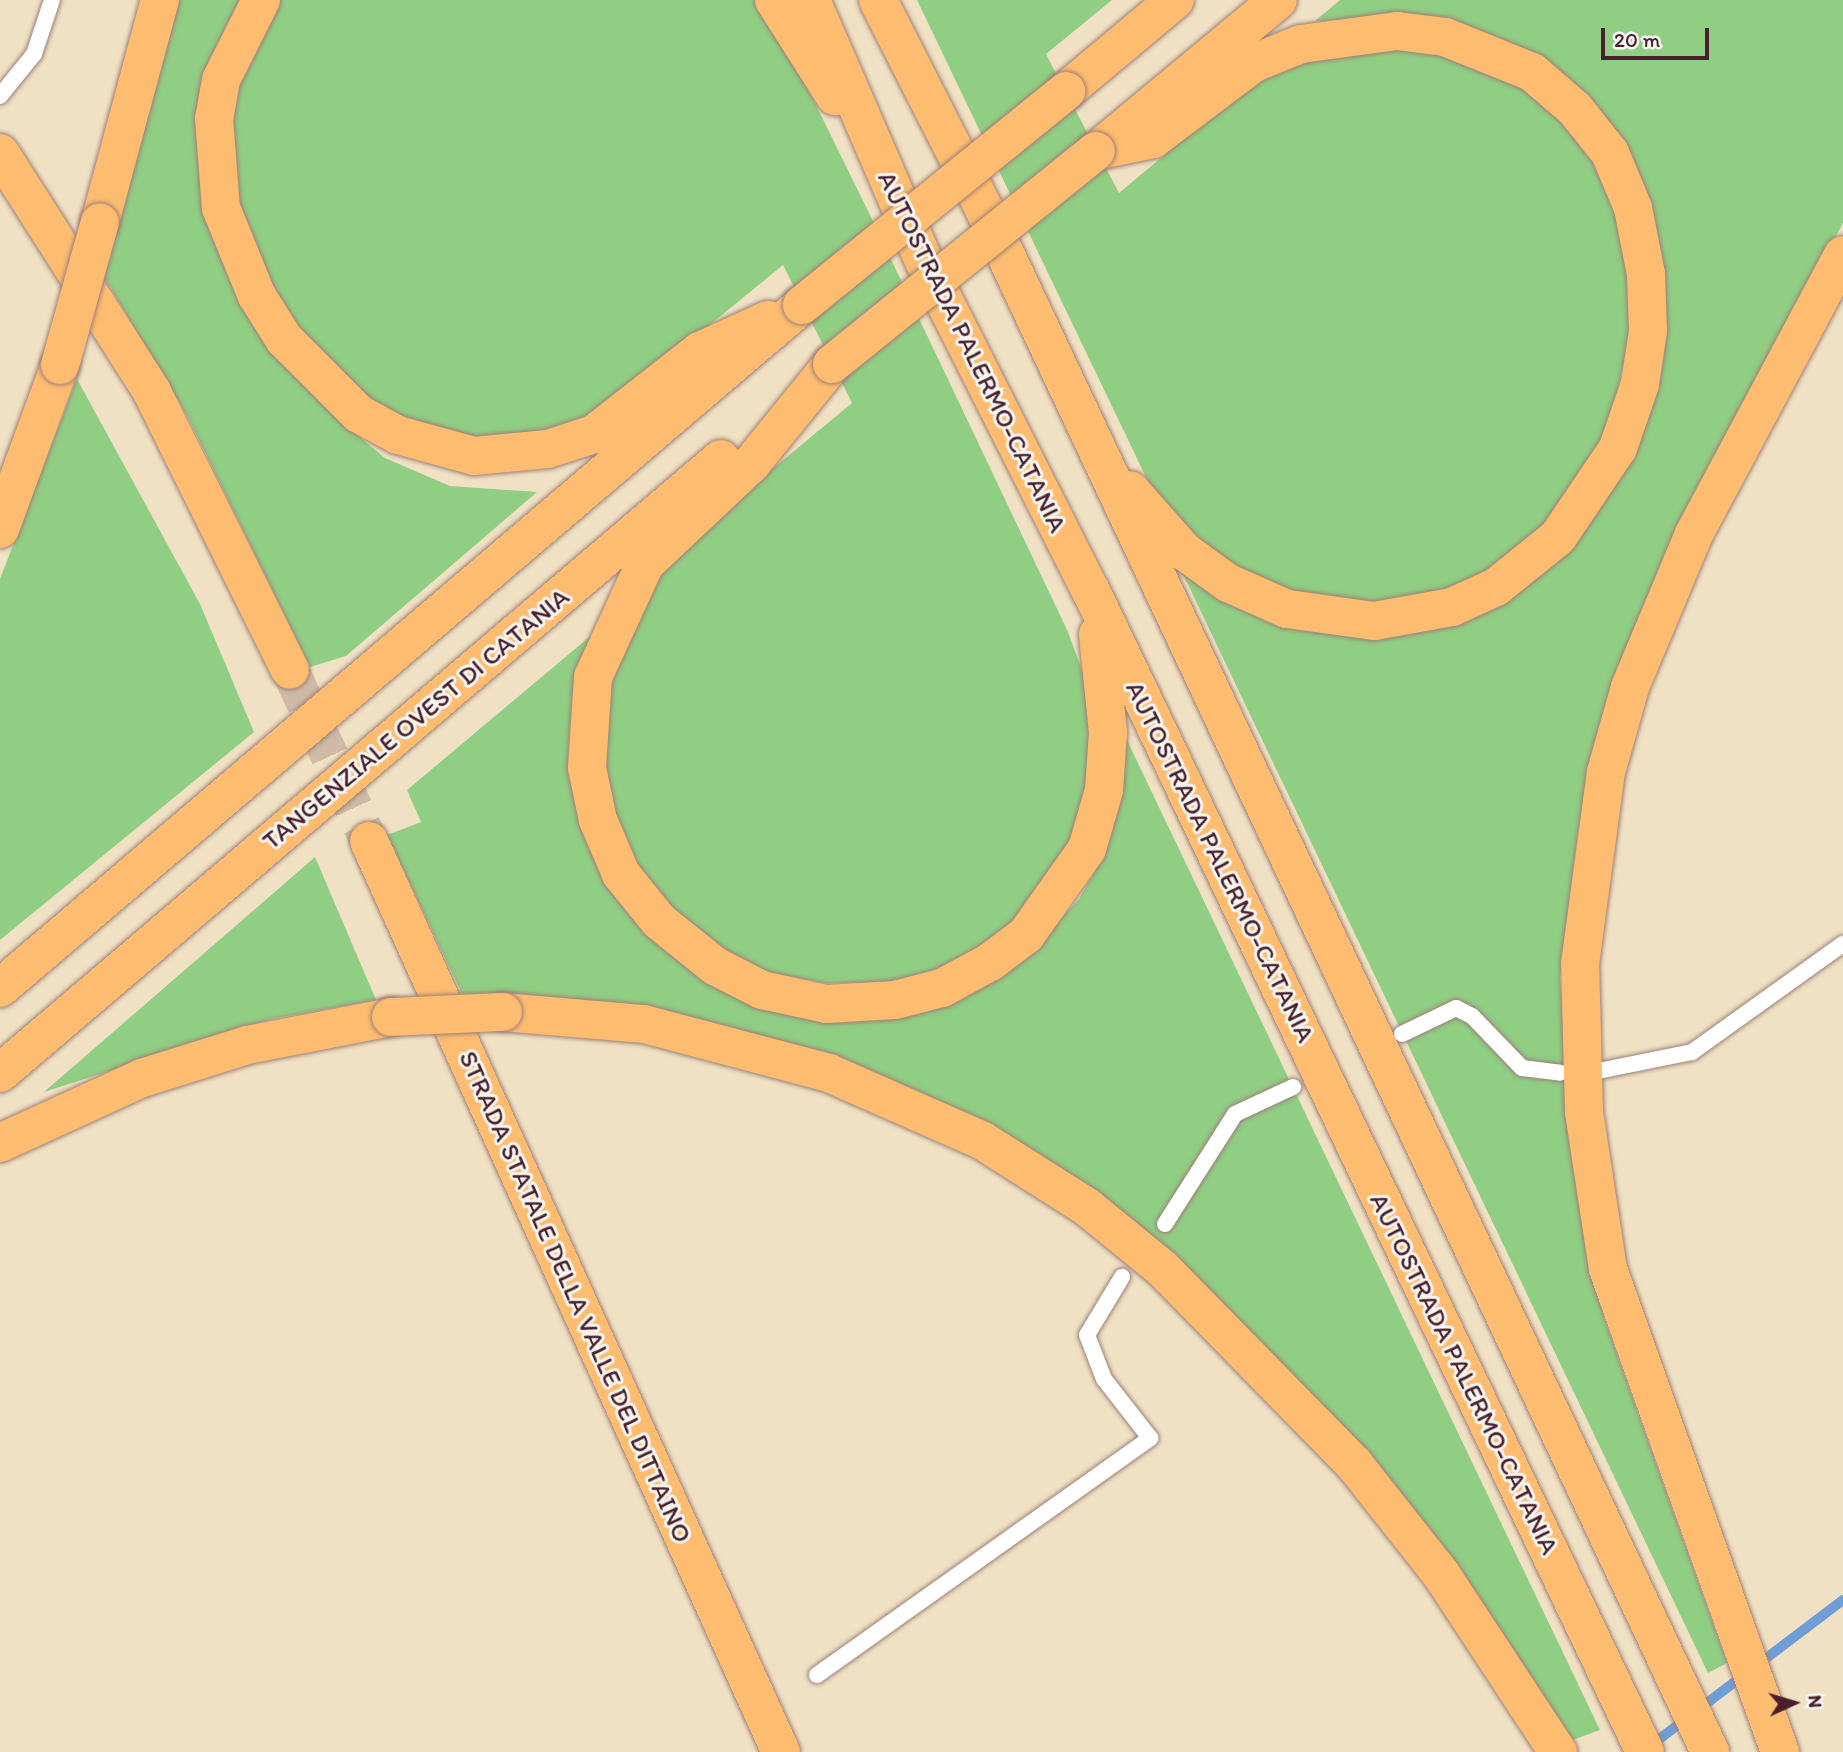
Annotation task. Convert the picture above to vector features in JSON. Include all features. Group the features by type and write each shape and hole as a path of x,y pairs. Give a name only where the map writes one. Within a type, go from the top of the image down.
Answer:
{"main road":[{"path":"0,529 60,365 160,0"},
{"path":"261,0 221,80 214,118 221,208 257,296 284,339 359,414 398,435 474,456 548,449 594,434 700,351 802,305"},
{"path":"774,0 871,146"},
{"name":"AUTOSTRADA PALERMO-CATANIA","path":"811,0 871,146 1090,591 1638,1738"},
{"path":"878,0 1094,445 1710,1752"},
{"path":"1066,91 1133,0"},
{"path":"0,988 802,305 1175,0"},
{"path":"1090,591 1105,671 1104,790 1087,849 1026,935 942,988 865,1005 762,990 674,936 621,874 598,820 587,768 593,677 645,564 751,464 832,364 1278,0"},
{"path":"1094,445 1184,551 1228,583 1287,609 1330,619 1409,617 1496,587 1558,537 1618,448 1640,384 1648,331 1646,274 1633,208 1610,153 1575,109 1532,72 1480,48 1397,31 1301,44 1254,63 1153,139 1096,151"},
{"path":"0,153 152,392 290,670"},
{"path":"1780,1752 1608,1269 1584,1112 1580,964 1606,772 1630,687 1694,534 1843,255"},
{"name":"TANGENZIALE OVEST DI CATANIA","path":"0,1073 832,364"},
{"name":"STRADA STATALE DELLA VALLE DEL DITTAINO","path":"369,841 781,1752"},
{"path":"0,1143 142,1078 234,1049 391,1017 503,1012 645,1024 830,1073 983,1141 1087,1208 1163,1269 1354,1464 1441,1574 1558,1752"}],"lane":[{"path":"0,96 33,54 52,0"},
{"path":"1603,1070 1692,1052 1843,944"},
{"path":"1402,1034 1456,1008 1472,1016 1522,1068 1560,1073"},
{"path":"1165,1224 1235,1114 1293,1087"},
{"path":"817,1675 1150,1438 1104,1379 1087,1335 1122,1278"}],"green space":[{"path":"178,0 245,0 199,161 332,414 385,458 450,486 537,492 346,656 310,667 188,417 103,275"},
{"path":"280,0 756,0 787,46 869,213 1068,632 1087,684 1096,733 1076,834 1016,923 980,950 936,969 891,982 826,983 767,972 699,940 633,864 612,815 600,720 633,610 679,546 852,403 783,265 617,401 569,431 484,445 393,423 335,375 271,290 232,193 228,116 259,27"},
{"path":"917,0 1112,0 1046,54 1119,193 1241,91 1298,64 1395,46 1446,52 1532,91 1597,162 1619,214 1633,321 1607,437 1540,537 1450,592 1373,608 1273,590 1187,533 1156,498"},
{"path":"1340,0 1843,0 1843,223 1664,559 1614,686 1578,832 1560,977 1570,1135 1604,1318 1727,1663 1708,1673 1181,570 1225,597 1493,606 1654,394 1622,144 1399,17 1315,21"},
{"path":"77,379 200,604 254,732 0,940 0,579"},
{"path":"594,633 607,873 827,1018 1040,942 1079,899 1104,855 1125,736 1600,1730 1570,1741 1406,1504 987,1124 465,1000 387,835 421,822 407,790"},
{"path":"315,857 376,1000 271,1019 44,1092"}],"waterway":[{"path":"1650,1746 1843,1600"}],"tunnel":[{"path":"290,670 369,841"}]}
